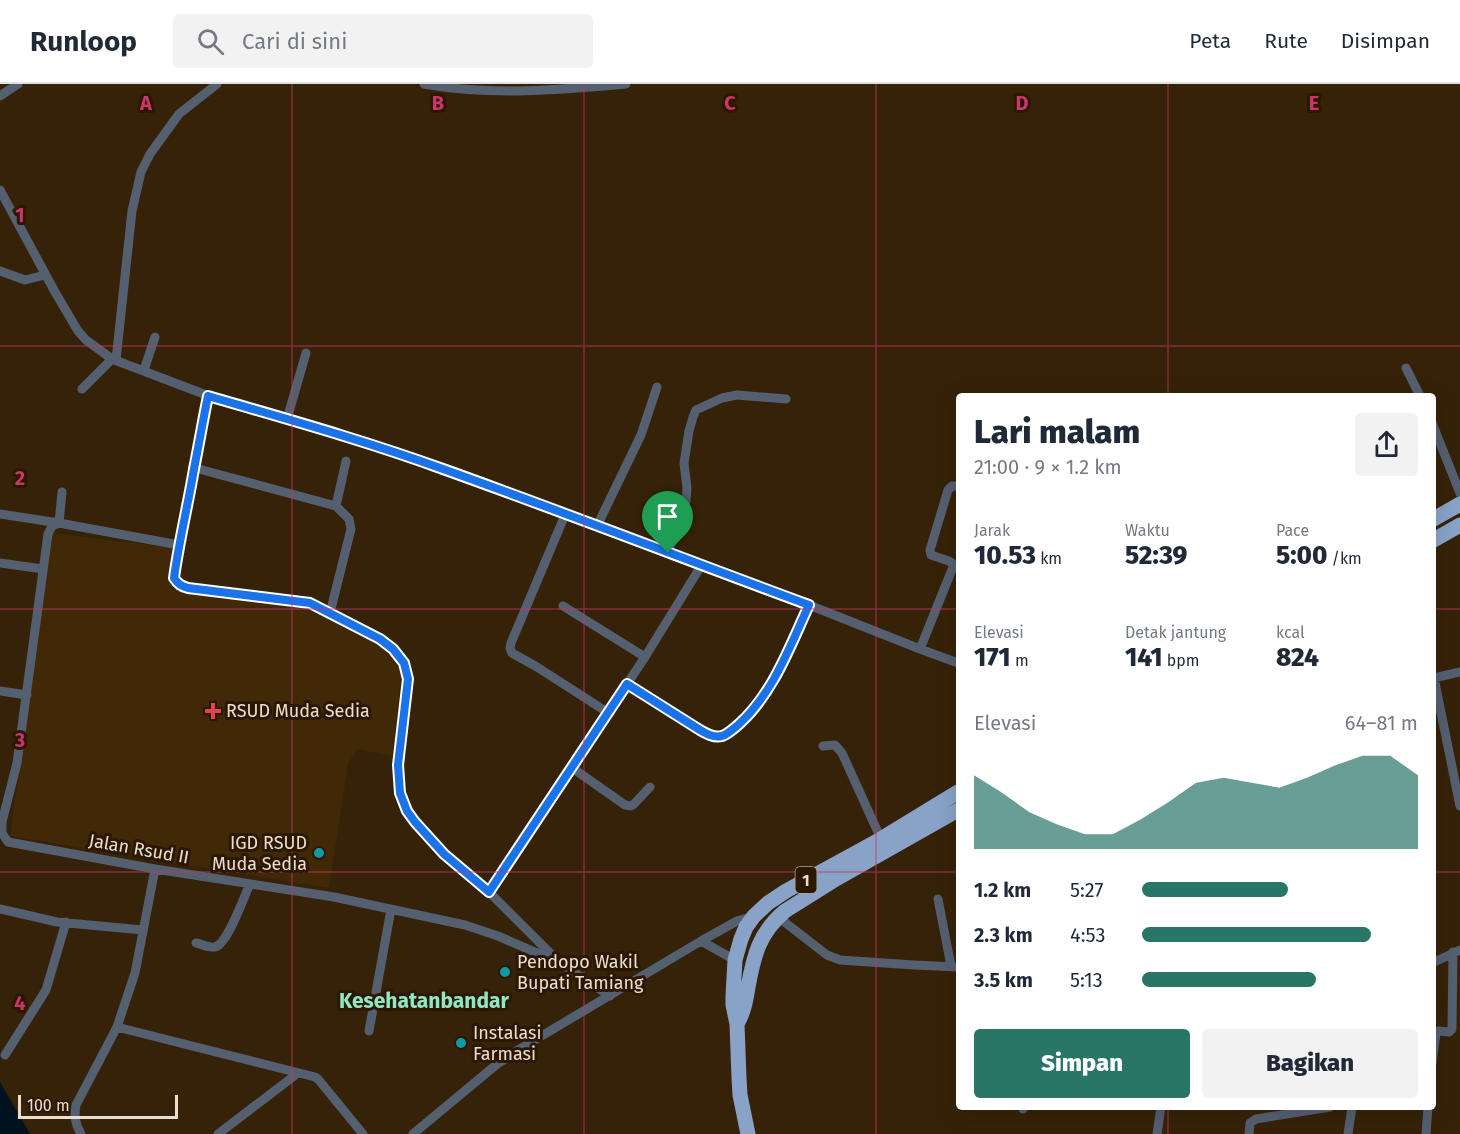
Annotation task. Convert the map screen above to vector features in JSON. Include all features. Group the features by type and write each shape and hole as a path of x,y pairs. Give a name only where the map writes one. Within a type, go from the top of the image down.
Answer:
{"highway":[{"path":"1436,518 1460,504"},
{"path":"1436,538 1460,525"},
{"name":"1","path":"748,1134 740,1095 737,1024 733,996 735,960 746,927 768,903 786,891 956,793"},
{"name":"1","path":"737,1024 745,1006 758,947 768,928 778,917 836,879 956,811"}],"street":[{"path":"0,96 18,84"},
{"path":"82,389 114,359 132,211 141,172 150,154 179,114 217,84"},
{"path":"424,84 525,92 626,84"},
{"path":"0,190 78,331 86,340 114,359 208,396 326,430 442,469 809,605 956,662"},
{"path":"0,271 25,280 45,275"},
{"path":"144,370 155,337"},
{"path":"287,419 306,353"},
{"path":"1406,368 1418,393"},
{"path":"597,526 641,435 657,387"},
{"path":"668,553 686,501 684,463 689,431 696,410 722,398 737,395 786,399"},
{"path":"208,396 174,578 179,585 188,588 310,603 380,639 393,649 404,663 408,679 398,765 400,793 407,811 444,854 489,892 560,963"},
{"path":"1436,433 1460,493"},
{"path":"336,506 346,461"},
{"path":"195,468 336,506 350,522 351,529 330,613"},
{"path":"920,650 953,567 949,561 930,552 948,490 956,486"},
{"path":"59,523 62,492"},
{"path":"0,514 179,545"},
{"path":"565,514 510,643 510,648 512,652 607,712"},
{"name":"Jalan Rsud II","path":"59,523 52,526 48,534 17,763 2,822 4,841 155,869 334,897 481,930 560,963 610,996"},
{"path":"0,563 43,569"},
{"path":"489,892 645,657 701,566"},
{"path":"627,684 709,735 729,733 751,712 768,689 809,605"},
{"path":"563,606 645,657"},
{"path":"1436,676 1460,672"},
{"path":"0,691 27,695"},
{"path":"1436,691 1460,806"},
{"path":"823,746 835,745 842,753 881,838"},
{"path":"571,767 628,806 634,804 650,787"},
{"path":"81,1134 74,1115 76,1105 117,1027 135,973 155,869"},
{"path":"196,943 215,946 220,944 228,933 250,884"},
{"path":"778,917 832,958 851,962 955,966 938,899"},
{"path":"0,909 66,922 143,930"},
{"path":"369,1031 391,909"},
{"path":"413,1134 496,1065 518,1050 701,941 737,921 754,916"},
{"path":"5,1055 46,990 66,922"},
{"path":"701,941 735,960"},
{"path":"1436,961 1456,951 1452,1029 1449,1032 1438,1031 1436,1033"},
{"path":"117,1027 312,1076 318,1079 363,1134"},
{"path":"218,1134 298,1073"},
{"path":"1157,1134 1161,1110"},
{"path":"1249,1134 1250,1123 1256,1119 1312,1110"},
{"path":"1348,1134 1352,1110"},
{"path":"1426,1134 1428,1110"}],"shaded area":[{"name":"RSUD Muda Sedia","path":"52,533 174,548 172,589 312,607 393,653 402,672 392,756 357,749 348,764 329,888 10,836"}],"water":[{"path":"0,1082 30,1134 0,1134"}],"place":[{"name":"RSUD Muda Sedia","path":"213,711"},
{"name":"IGD RSUD Muda Sedia","path":"319,853"},
{"name":"Pendopo Wakil Bupati Tamiang","path":"505,972"},
{"name":"Instalasi Farmasi","path":"461,1043"}],"district":[{"name":"Kesehatanbandar","path":"424,1001"}],"route":[{"path":"208,396 326,430 442,469 668,553 809,605 778,671 751,712 729,733 718,736 709,735 700,730 627,684 489,892 444,854 407,811 400,793 398,765 408,679 404,663 393,649 380,639 310,603 188,588 179,585 174,578 208,396"}]}
